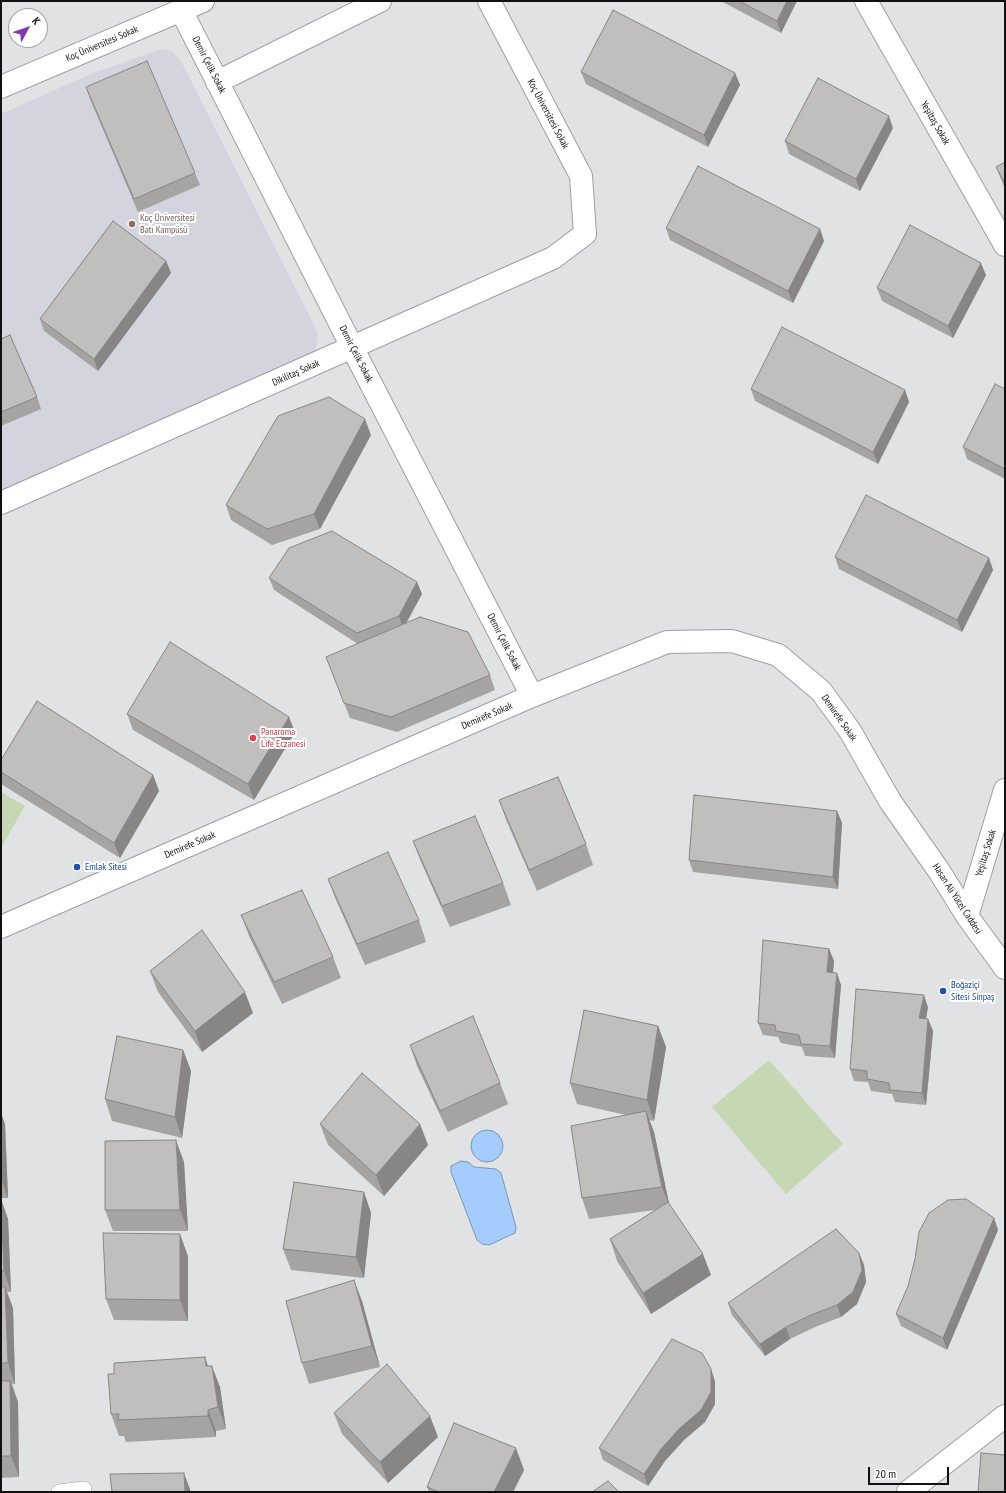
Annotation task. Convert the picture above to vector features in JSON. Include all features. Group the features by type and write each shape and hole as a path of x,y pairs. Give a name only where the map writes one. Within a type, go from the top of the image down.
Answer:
{"street":[{"name":"Koç Üniversitesi Sokak","path":"1,87 203,1"},
{"path":"217,82 380,1"},
{"name":"Koç Üniversitesi Sokak","path":"489,1 581,176 585,234"},
{"name":"Yeşiltaş Sokak","path":"866,1 1005,245"},
{"name":"Demir Çelik Sokak","path":"181,10 352,348 532,696"},
{"name":"Dikilitaş Sokak","path":"1,503 553,258 585,234"},
{"name":"Demirefe Sokak","path":"1,927 532,696 668,642 732,641 778,655 821,691 850,731 890,801 911,830"},
{"name":"Yeşiltaş Sokak","path":"967,916 1005,790"},
{"name":"Hasan Ali Yücel Caddesi","path":"911,830 967,916 1005,968"},
{"path":"908,1492 1005,1416"}],"lane":[{"path":"59,1492 84,1489"}],"shaded area":[{"name":"Koç Üniversitesi Batı Kampüsü","path":"162,49 173,52 182,63 318,333 315,351 1,493 1,114 93,73"}],"green space":[{"path":"1,792 25,806 1,848"},
{"path":"769,1060 843,1144 786,1194 712,1107"}],"water":[{"path":"484,1130 490,1130 500,1137 503,1146 502,1152 496,1159 490,1162 484,1162 474,1155 471,1149 471,1143 478,1133"},
{"path":"461,1161 468,1162 474,1167 496,1169 501,1173 516,1227 515,1233 489,1245 482,1244 477,1240 451,1172 451,1166"}],"building":[{"path":"739,1 787,1 777,21"},
{"path":"613,10 735,73 704,135 581,72"},
{"path":"147,61 195,173 134,199 86,87"},
{"path":"818,78 889,116 856,179 785,141"},
{"path":"1005,162 1005,183 996,167"},
{"path":"698,166 820,229 788,291 666,228"},
{"path":"113,221 166,261 94,359 40,319"},
{"path":"910,225 981,263 948,326 877,288"},
{"path":"782,327 905,390 873,452 751,389"},
{"path":"10,335 37,397 1,412 1,339"},
{"path":"995,384 1005,389 1005,469 963,447"},
{"path":"329,397 365,419 314,514 267,529 226,505 278,416"},
{"path":"866,495 989,558 957,620 835,557"},
{"path":"332,531 417,582 399,616 357,633 269,578 289,548"},
{"path":"420,617 468,632 490,675 391,717 344,703 326,657"},
{"path":"170,642 289,717 248,784 127,714"},
{"path":"37,701 153,775 114,843 1,772 1,760"},
{"path":"558,777 586,844 529,870 499,800"},
{"path":"694,795 837,811 833,877 689,860"},
{"path":"475,816 503,883 442,906 413,841"},
{"path":"388,852 419,920 357,944 328,879"},
{"path":"302,890 333,957 274,982 241,915"},
{"path":"202,930 245,992 195,1031 150,971"},
{"path":"763,940 829,949 827,972 837,973 830,1046 801,1044 799,1035 776,1031 775,1025 758,1023"},
{"path":"856,989 924,995 919,1018 928,1019 922,1093 890,1090 889,1083 867,1079 867,1071 850,1069"},
{"path":"584,1010 658,1026 647,1100 570,1083"},
{"path":"473,1016 500,1083 440,1111 410,1045"},
{"path":"117,1036 183,1050 175,1117 105,1099"},
{"path":"362,1073 420,1124 376,1175 320,1124"},
{"path":"646,1111 662,1187 582,1198 571,1126"},
{"path":"176,1140 180,1210 105,1210 105,1141"},
{"path":"294,1182 364,1192 356,1257 283,1249"},
{"path":"966,1199 994,1218 943,1338 896,1314 908,1286 915,1259 919,1232 929,1213 948,1200"},
{"path":"668,1202 703,1254 643,1293 610,1239"},
{"path":"1,1205 4,1271 1,1271"},
{"path":"836,1229 859,1253 862,1270 853,1292 837,1305 786,1327 760,1344 728,1303"},
{"path":"103,1233 180,1234 180,1300 106,1299"},
{"path":"354,1280 372,1346 302,1363 286,1301"},
{"path":"1,1287 5,1287 8,1363 1,1363"},
{"path":"672,1339 702,1353 711,1369 711,1392 701,1410 680,1428 661,1449 644,1474 599,1448"},
{"path":"205,1357 206,1366 212,1366 218,1407 208,1410 208,1416 118,1420 119,1414 111,1414 108,1374 114,1374 114,1363"},
{"path":"387,1364 430,1416 380,1462 334,1413"},
{"path":"1,1381 10,1381 11,1456 1,1456"},
{"path":"454,1423 516,1448 494,1492 439,1492 427,1487"},
{"path":"981,1453 1005,1455 1005,1492 978,1492"},
{"path":"184,1473 185,1492 112,1492 110,1474"},
{"path":"608,1481 619,1492 592,1492"}],"place":[{"name":"Koç Üniversitesi Batı Kampüsü","path":"132,224"},
{"name":"Panaroma Life Eczanesi","path":"253,738"},
{"name":"Emlak Sitesi","path":"77,867"},
{"name":"Boğaziçi Sitesi Sinpaş","path":"943,991"}]}
